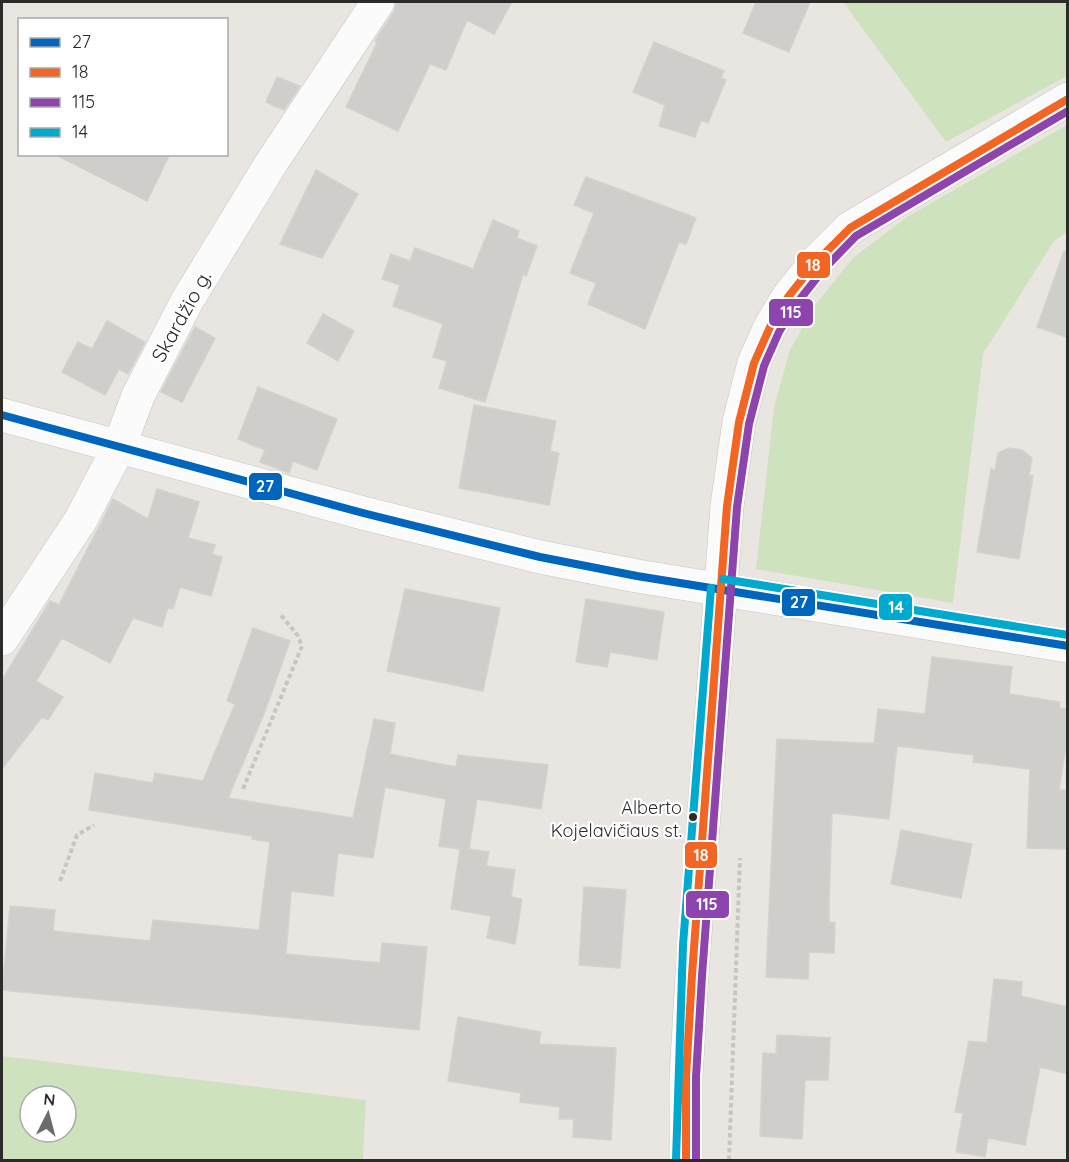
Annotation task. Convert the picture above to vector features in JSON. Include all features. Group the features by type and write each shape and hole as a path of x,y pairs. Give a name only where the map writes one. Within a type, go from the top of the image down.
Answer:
{"street":[{"name":"Skardžio g.","path":"2,639 80,521 119,447 138,396 187,302 270,165 378,2"},
{"path":"686,1161 686,1077 691,986 727,506 739,422 754,363 770,327 788,297 815,263 850,228 1068,99"},
{"path":"2,415 363,513 540,557 646,578 1068,646"}],"path":[{"path":"243,789 302,646 298,636 281,615"},
{"path":"60,881 77,835 94,825"},
{"path":"729,1161 740,858"}],"green space":[{"path":"843,2 1067,2 1067,76 946,142"},
{"path":"1067,125 1067,232 1054,241 983,354 953,603 756,569 774,407 790,350 815,305 853,258 907,217"},
{"path":"2,1056 366,1100 363,1160 2,1160"}],"building":[{"path":"396,2 512,2 494,34 467,20 446,70 430,64 398,131 346,107 377,43 375,41 394,12"},
{"path":"756,2 810,2 789,52 743,33"},
{"path":"654,42 724,71 721,78 726,80 708,123 701,120 695,137 659,126 665,105 633,92"},
{"path":"277,77 300,86 284,110 266,102"},
{"path":"58,156 169,156 147,201"},
{"path":"316,170 358,194 322,258 280,244"},
{"path":"586,177 696,218 686,244 679,242 645,329 588,304 596,283 570,273 594,213 574,205"},
{"path":"493,220 519,231 517,238 537,246 526,276 523,274 485,402 439,388 447,361 433,357 443,324 393,306 400,285 382,279 391,254 410,261 415,248 473,269"},
{"path":"1064,251 1068,251 1068,338 1037,327"},
{"path":"323,314 354,331 338,361 307,343"},
{"path":"107,321 145,342 128,374 119,369 105,395 62,372 78,342 92,349"},
{"path":"195,327 215,338 182,402 161,392"},
{"path":"258,387 337,419 317,470 293,461 289,473 260,462 265,450 238,439"},
{"path":"474,405 556,421 550,451 559,453 549,505 459,488"},
{"path":"1009,448 1022,450 1032,458 1029,475 1033,476 1019,559 977,552 991,469 995,470 998,453"},
{"path":"157,489 199,502 188,538 215,545 212,554 222,557 211,596 180,587 173,609 168,608 162,627 133,618 110,663 62,638 36,681 63,697 48,720 42,717 2,769 2,680 50,601 59,605 113,499 148,519"},
{"path":"405,589 500,608 483,691 387,671"},
{"path":"586,599 664,612 657,660 610,652 607,667 576,662"},
{"path":"253,628 290,641 264,714 228,798 353,818 374,719 395,723 390,754 456,767 458,755 548,765 541,809 477,799 469,849 489,852 486,866 515,870 511,897 522,899 515,944 487,938 491,916 451,909 460,849 439,846 446,799 385,787 373,858 338,853 333,896 291,891 286,954 380,963 382,943 427,947 419,1030 2,990 10,906 55,910 53,931 150,941 153,920 259,930 270,842 252,839 252,836 89,810 95,773 153,783 155,773 203,781 235,704 227,701"},
{"path":"932,657 1012,667 1009,694 1060,702 1059,708 1068,709 1068,734 1059,790 1068,790 1068,849 1027,848 1030,769 973,762 974,755 897,746 889,819 832,813 829,922 835,923 834,953 809,952 808,979 766,977 777,739 883,744 874,743 878,709 925,714"},
{"path":"901,830 972,844 961,898 891,884"},
{"path":"584,887 626,890 620,968 579,965"},
{"path":"994,979 1022,982 1021,996 1068,1007 1068,1074 1040,1067 1025,1145 988,1138 985,1157 956,1152 963,1113 955,1112 969,1041 987,1043"},
{"path":"458,1017 541,1032 539,1044 616,1048 611,1140 573,1137 574,1119 559,1119 560,1107 520,1102 521,1093 448,1081"},
{"path":"777,1035 830,1038 828,1080 805,1080 802,1139 760,1136 763,1053 776,1054"}],"transit line":[{"name":"18","path":"686,1160 686,1077 692,975 727,506 739,422 754,363 770,327 788,297 815,263 850,228 1068,99"},
{"name":"115","path":"696,1160 696,1077 702,976 737,507 749,424 764,366 779,332 797,303 823,270 856,236 1068,111"},
{"name":"27","path":"2,415 363,513 540,557 637,576 1068,646"},
{"name":"14","path":"723,579 1068,635"},
{"name":"14","path":"676,1160 683,945 711,588"}],"place":[{"name":"Alberto Kojelavičiaus st.","path":"693,817"}]}
